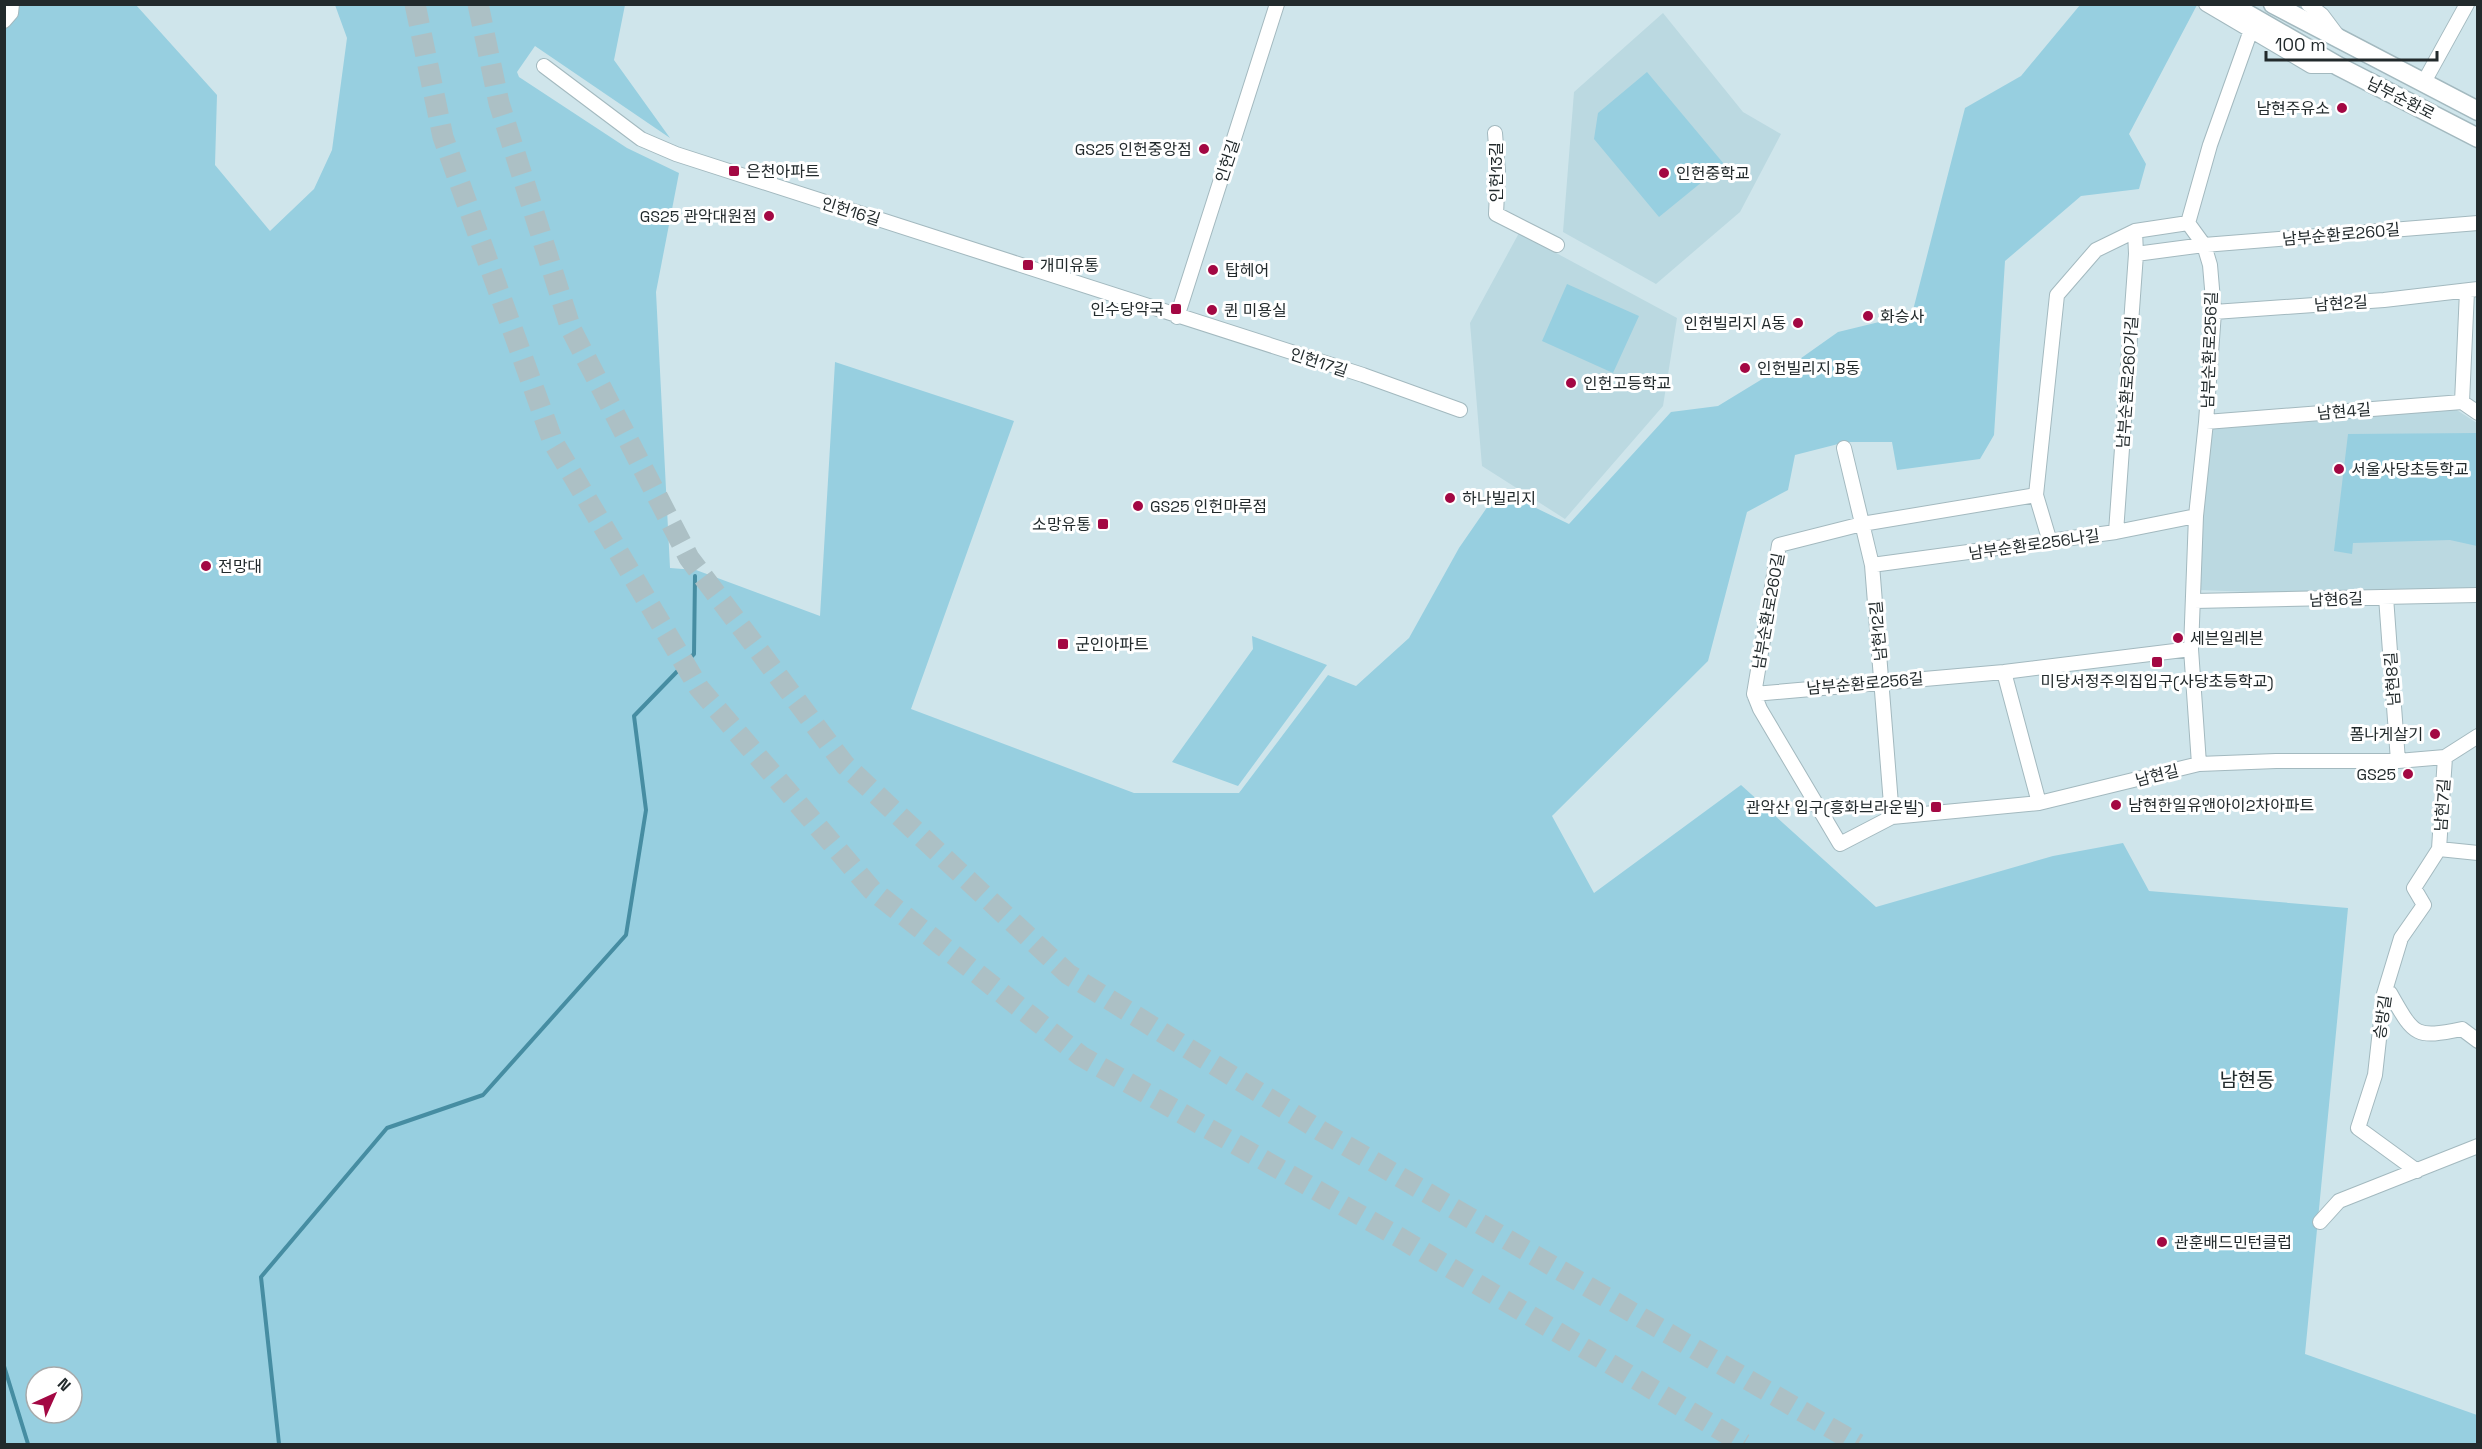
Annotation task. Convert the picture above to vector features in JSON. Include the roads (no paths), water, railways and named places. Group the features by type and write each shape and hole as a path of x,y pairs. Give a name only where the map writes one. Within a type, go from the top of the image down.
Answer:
{"main road":[{"name":"남부순환로","path":"2230,4 2338,66 2474,133"},
{"name":"남부순환로","path":"2273,4 2478,111"}],"street":[{"path":"4,21 11,13 12,4"},
{"name":"인헌길","path":"1176,317 1277,4"},
{"path":"2206,4 2311,66 2338,66"},
{"path":"2308,4 2325,10 2341,40"},
{"path":"2424,82 2467,4"},
{"path":"2050,542 2036,495 2057,295 2096,250 2135,231 2188,223 2210,145 2251,30"},
{"name":"인헌16길","path":"544,66 641,139 676,154 1176,317"},
{"name":"인헌13길","path":"1495,133 1498,172 1496,214 1557,245"},
{"name":"남부순환로256길","path":"2188,223 2204,246 2210,265 2214,312 2196,516 2191,649 2199,764"},
{"name":"남부순환로260길","path":"2136,254 2204,246 2478,223"},
{"name":"남부순환로260가길","path":"2116,532 2136,254 2135,231"},
{"name":"남현2길","path":"2214,312 2384,300 2472,290 2462,402"},
{"name":"인헌17길","path":"1176,317 1363,375 1461,410"},
{"path":"2462,402 2478,413"},
{"name":"남현4길","path":"2206,422 2462,402"},
{"name":"남현12길","path":"1844,447 1872,565 1892,816"},
{"name":"남부순환로260길","path":"1754,694 1779,545 1862,524 2036,495"},
{"name":"남부순환로256나길","path":"1872,565 2050,542 2196,516"},
{"name":"남현6길","path":"2194,601 2478,595"},
{"name":"남현8길","path":"2386,597 2397,761"},
{"name":"남부순환로256길","path":"1754,694 2004,672 2191,649"},
{"path":"2004,672 2039,803"},
{"name":"남현길","path":"1754,694 1760,709 1840,844 1892,816 2039,803 2199,764 2276,761 2397,761 2445,757 2478,736"},
{"name":"남현7길","path":"2445,757 2439,849 2478,853"},
{"name":"승방길","path":"2417,1171 2358,1128 2375,1075 2384,994 2401,938 2424,905 2414,888 2439,849"},
{"path":"2390,993 2405,1020 2423,1034 2434,1035 2462,1029 2478,1041"},
{"path":"2320,1222 2339,1201 2478,1146"}],"waterway":[{"path":"279,1444 261,1277 387,1128 483,1095 626,935 646,810 634,716 694,654 695,576"},
{"path":"4,1366 28,1444"}],"tunnel":[{"path":"415,4 443,137 553,442 699,688 872,890 1081,1056 1402,1239 1744,1444"},
{"path":"478,4 499,103 571,329 689,558 845,765 1068,974 1321,1131 1858,1444"}],"place":[{"name":"남현주유소","path":"2342,108"},
{"name":"GS25 인헌중앙점","path":"1204,149"},
{"name":"은천아파트","path":"734,171"},
{"name":"인헌중학교","path":"1664,173"},
{"name":"GS25 관악대원점","path":"769,216"},
{"name":"개미유통","path":"1028,265"},
{"name":"탑헤어","path":"1213,270"},
{"name":"인수당약국","path":"1176,309"},
{"name":"퀸 미용실","path":"1212,310"},
{"name":"화승사","path":"1868,316"},
{"name":"인헌빌리지 A동","path":"1798,323"},
{"name":"인헌빌리지 B동","path":"1745,368"},
{"name":"인헌고등학교","path":"1571,383"},
{"name":"서울사당초등학교","path":"2339,469"},
{"name":"하나빌리지","path":"1450,498"},
{"name":"GS25 인헌마루점","path":"1138,506"},
{"name":"소망유통","path":"1103,524"},
{"name":"전망대","path":"206,566"},
{"name":"세븐일레븐","path":"2178,638"},
{"name":"군인아파트","path":"1063,644"},
{"name":"미당서정주의집입구(사당초등학교)","path":"2157,662"},
{"name":"폼나게살기","path":"2435,734"},
{"name":"GS25","path":"2408,774"},
{"name":"남현한일유앤아이2차아파트","path":"2116,805"},
{"name":"관악산 입구(흥화브라운빌)","path":"1936,807"},
{"name":"관훈배드민턴클럽","path":"2162,1242"}],"district":[{"name":"남현동","path":"2247,1080"}]}
